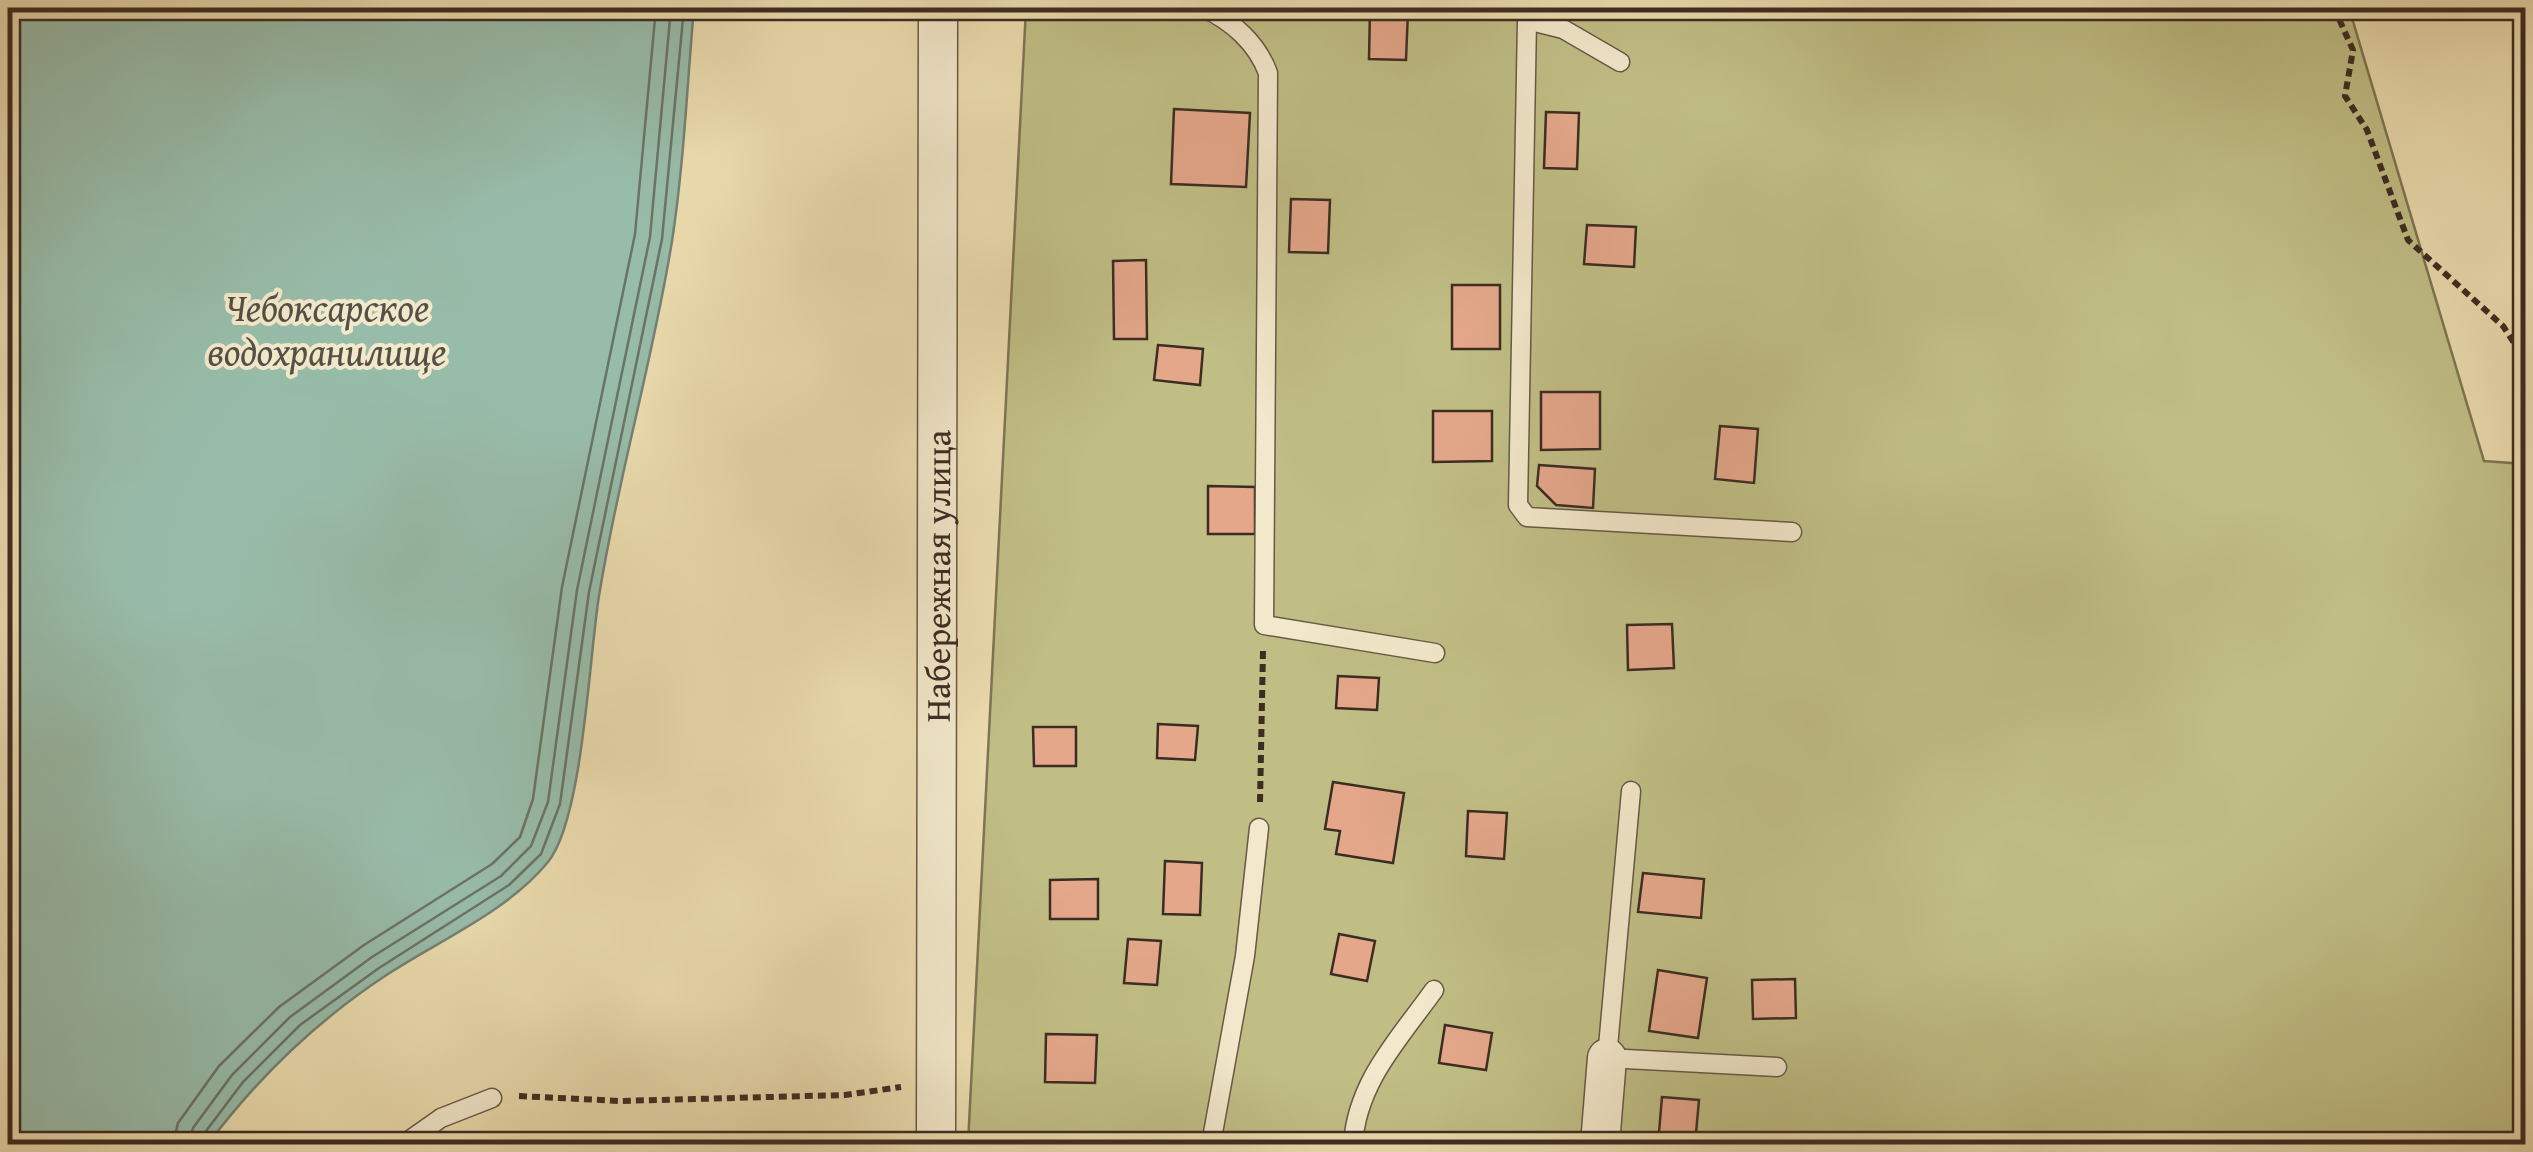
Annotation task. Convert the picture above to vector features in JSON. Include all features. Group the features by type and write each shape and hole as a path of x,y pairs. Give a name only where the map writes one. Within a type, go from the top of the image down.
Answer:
{"street":[{"name":"Набережная улица","path":"936,1144 938,8"},
{"path":"1600,1144 1606,1058"}],"lane":[{"path":"1204,8 1225,18 1261,54 1268,72 1264,625 1435,653"},
{"path":"1620,62 1563,28 1525,14 1518,505 1527,517 1792,532"},
{"path":"1632,791 1606,1058 1777,1067"},
{"path":"1211,1144 1245,956 1260,828"},
{"path":"1352,1144 1354,1115 1364,1086 1434,990"},
{"path":"404,1144 440,1118 492,1098"}],"path":[{"path":"2334,8 2353,50 2345,96 2366,130 2408,240 2503,326 2526,361"},
{"path":"1260,828 1264,625"},
{"path":"492,1098 535,1094 620,1101 846,1096 936,1081"}],"shaded area":[{"path":"1026,8 2349,8 2484,461 2525,464 2525,1144 968,1144"}],"water":[{"name":"Чебоксарское водохранилище","path":"8,8 694,8 672,241 607,551 577,775 560,841 548,862 513,895 388,974 313,1031 268,1073 208,1144 8,1144"}],"building":[{"path":"1370,10 1408,11 1406,60 1369,59"},
{"path":"1174,109 1250,113 1246,187 1171,184"},
{"path":"1546,112 1579,113 1577,169 1544,168"},
{"path":"1291,199 1330,200 1328,253 1289,252"},
{"path":"1587,225 1636,227 1634,267 1584,264"},
{"path":"1146,260 1147,339 1114,339 1113,261"},
{"path":"1452,285 1500,285 1500,349 1452,349"},
{"path":"1158,345 1203,349 1200,385 1154,380"},
{"path":"1541,392 1600,392 1600,449 1541,450"},
{"path":"1433,411 1492,411 1492,461 1433,462"},
{"path":"1720,426 1758,429 1754,483 1715,479"},
{"path":"1539,465 1595,469 1593,508 1556,505 1537,486"},
{"path":"1208,486 1255,487 1255,534 1208,534"},
{"path":"1672,624 1674,668 1628,670 1627,625"},
{"path":"1338,676 1379,678 1377,710 1336,708"},
{"path":"1158,724 1198,726 1195,760 1157,758"},
{"path":"1033,727 1076,727 1076,766 1034,766"},
{"path":"1333,782 1404,793 1393,863 1336,854 1340,831 1325,829"},
{"path":"1468,811 1507,813 1504,859 1466,856"},
{"path":"1165,861 1202,863 1200,915 1163,914"},
{"path":"1643,873 1704,879 1701,918 1638,912"},
{"path":"1098,879 1098,919 1050,919 1050,880"},
{"path":"1339,934 1375,941 1367,981 1331,974"},
{"path":"1128,939 1161,941 1157,985 1124,983"},
{"path":"1658,970 1707,978 1698,1038 1649,1031"},
{"path":"1795,979 1796,1018 1753,1019 1752,980"},
{"path":"1445,1025 1492,1033 1486,1070 1439,1063"},
{"path":"1046,1034 1097,1035 1095,1083 1045,1082"},
{"path":"1662,1097 1699,1100 1695,1144 1658,1144"}]}
